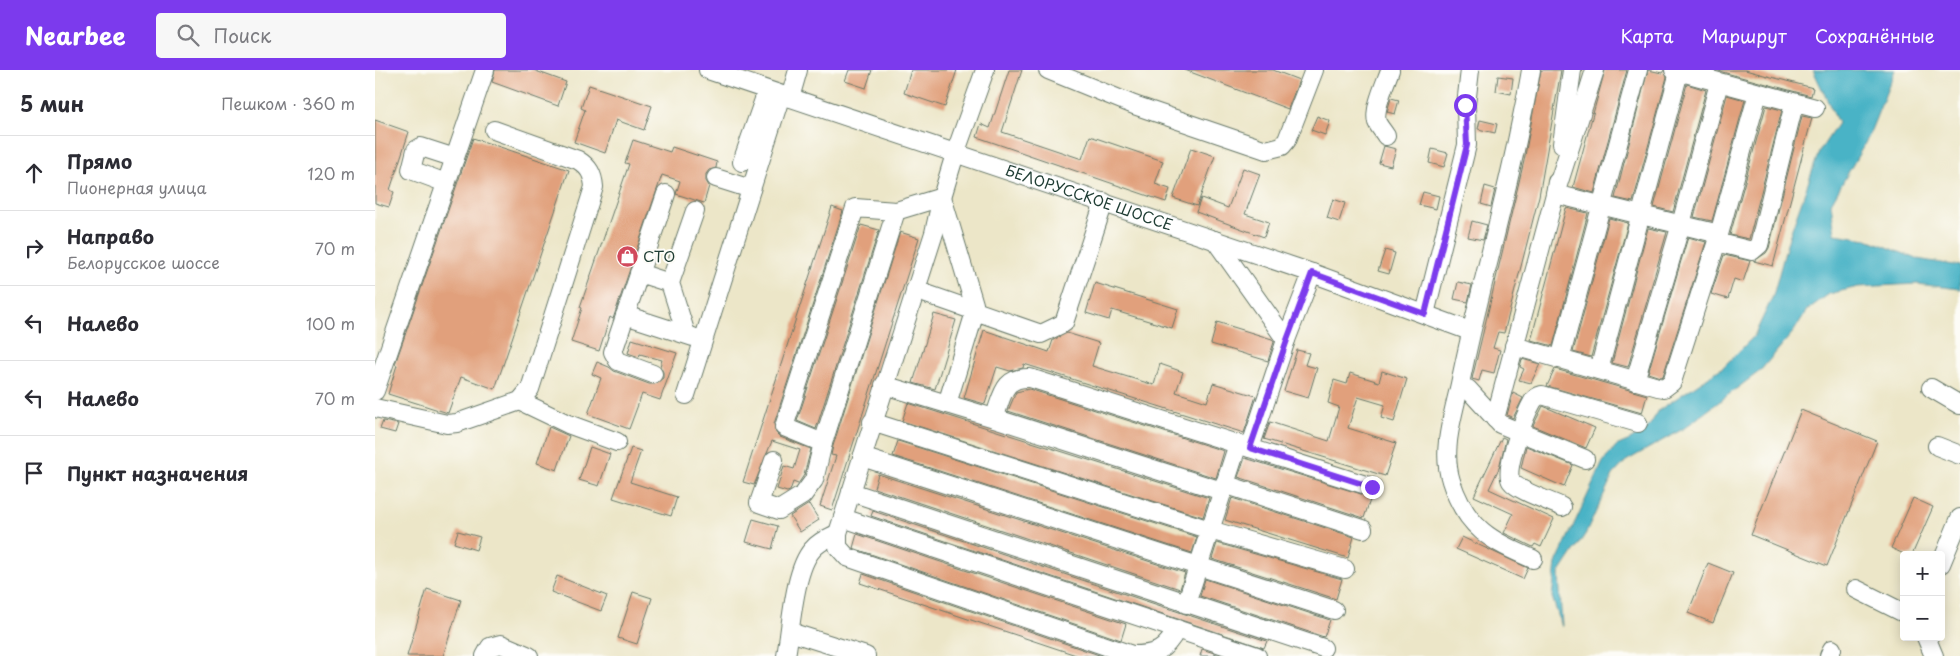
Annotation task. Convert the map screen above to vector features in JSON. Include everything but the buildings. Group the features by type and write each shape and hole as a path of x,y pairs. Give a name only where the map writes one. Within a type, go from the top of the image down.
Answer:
{"street":[{"path":"375,392 485,70"},
{"name":"БЕЛОРУССКОЕ ШОССЕ","path":"708,70 1312,273 1470,331"},
{"path":"742,162 780,95 798,70"},
{"path":"985,70 955,154 942,197 934,233 872,422 841,526 838,547 847,557 1132,655 1149,655 1166,646 1177,629"},
{"path":"1048,70 1133,105 1266,150 1282,146 1287,140 1314,70"},
{"path":"1386,136 1377,124 1376,116 1390,70"},
{"path":"1425,314 1467,145 1465,105 1470,70"},
{"path":"1531,70 1502,210 1470,331 1464,388 1447,448 1447,462 1457,498 1473,523 1486,536 1499,544 1533,559"},
{"path":"1555,194 1573,70"},
{"path":"1495,419 1555,194 1595,70"},
{"path":"1560,359 1638,70"},
{"path":"1599,370 1641,215 1677,71 1815,108"},
{"path":"1635,380 1681,224 1719,83"},
{"path":"1514,346 1658,387 1664,388 1672,382 1718,238 1758,93"},
{"path":"685,395 780,95"},
{"path":"1555,194 1711,232 1724,244 1752,251 1759,245 1795,104"},
{"path":"375,408 447,424 457,423 520,401 530,389 594,187 594,180 586,165 578,160 494,130"},
{"path":"446,183 411,170 416,150 421,147 455,158"},
{"path":"716,178 751,189"},
{"path":"653,374 617,361 613,352 666,194"},
{"path":"823,443 784,427 855,208 896,212 942,197"},
{"path":"942,197 975,312 947,404"},
{"path":"915,290 1041,334 1064,322 1104,202"},
{"path":"686,334 671,283 695,211"},
{"path":"774,460 759,502 779,510 803,495 814,480 823,443 896,212"},
{"path":"1215,240 1287,340"},
{"path":"639,273 671,283"},
{"path":"1186,604 1223,488 1244,446 1312,273"},
{"path":"625,315 703,340"},
{"path":"994,418 1008,384 1020,377 1031,378 1372,487"},
{"path":"884,385 1363,529"},
{"path":"1464,388 1500,398"},
{"path":"1464,388 1500,424 1585,459"},
{"path":"1931,388 1960,406"},
{"path":"1562,506 1516,485 1508,475 1508,468 1533,400 1542,395 1638,423"},
{"path":"520,401 568,424 617,442"},
{"path":"872,422 1210,530 1345,569"},
{"path":"1937,446 1960,455"},
{"path":"862,457 1334,610"},
{"path":"851,492 1323,648"},
{"path":"1945,554 1960,518"},
{"path":"841,526 1177,629 1257,656"},
{"path":"786,656 800,574 805,558 841,526"},
{"path":"1856,590 1900,611"},
{"path":"790,632 866,656"},
{"path":"1928,641 1934,656"},
{"path":"485,656 490,647 501,644 529,656"}],"water":[{"path":"1813,70 1895,70 1868,138 1831,203 1835,234 1867,239 1917,259 1960,266 1960,289 1917,284 1858,287 1829,294 1807,310 1794,331 1760,371 1683,429 1626,461 1613,475 1586,533 1559,574 1562,627 1552,597 1556,563 1603,462 1616,446 1630,440 1648,428 1659,410 1723,367 1754,336 1773,296 1789,237 1819,152 1838,123"}],"place":[{"name":"СТО","path":"627,257"}],"route":[{"path":"1372,487 1250,448 1312,273 1425,314 1467,145 1465,105"}]}
